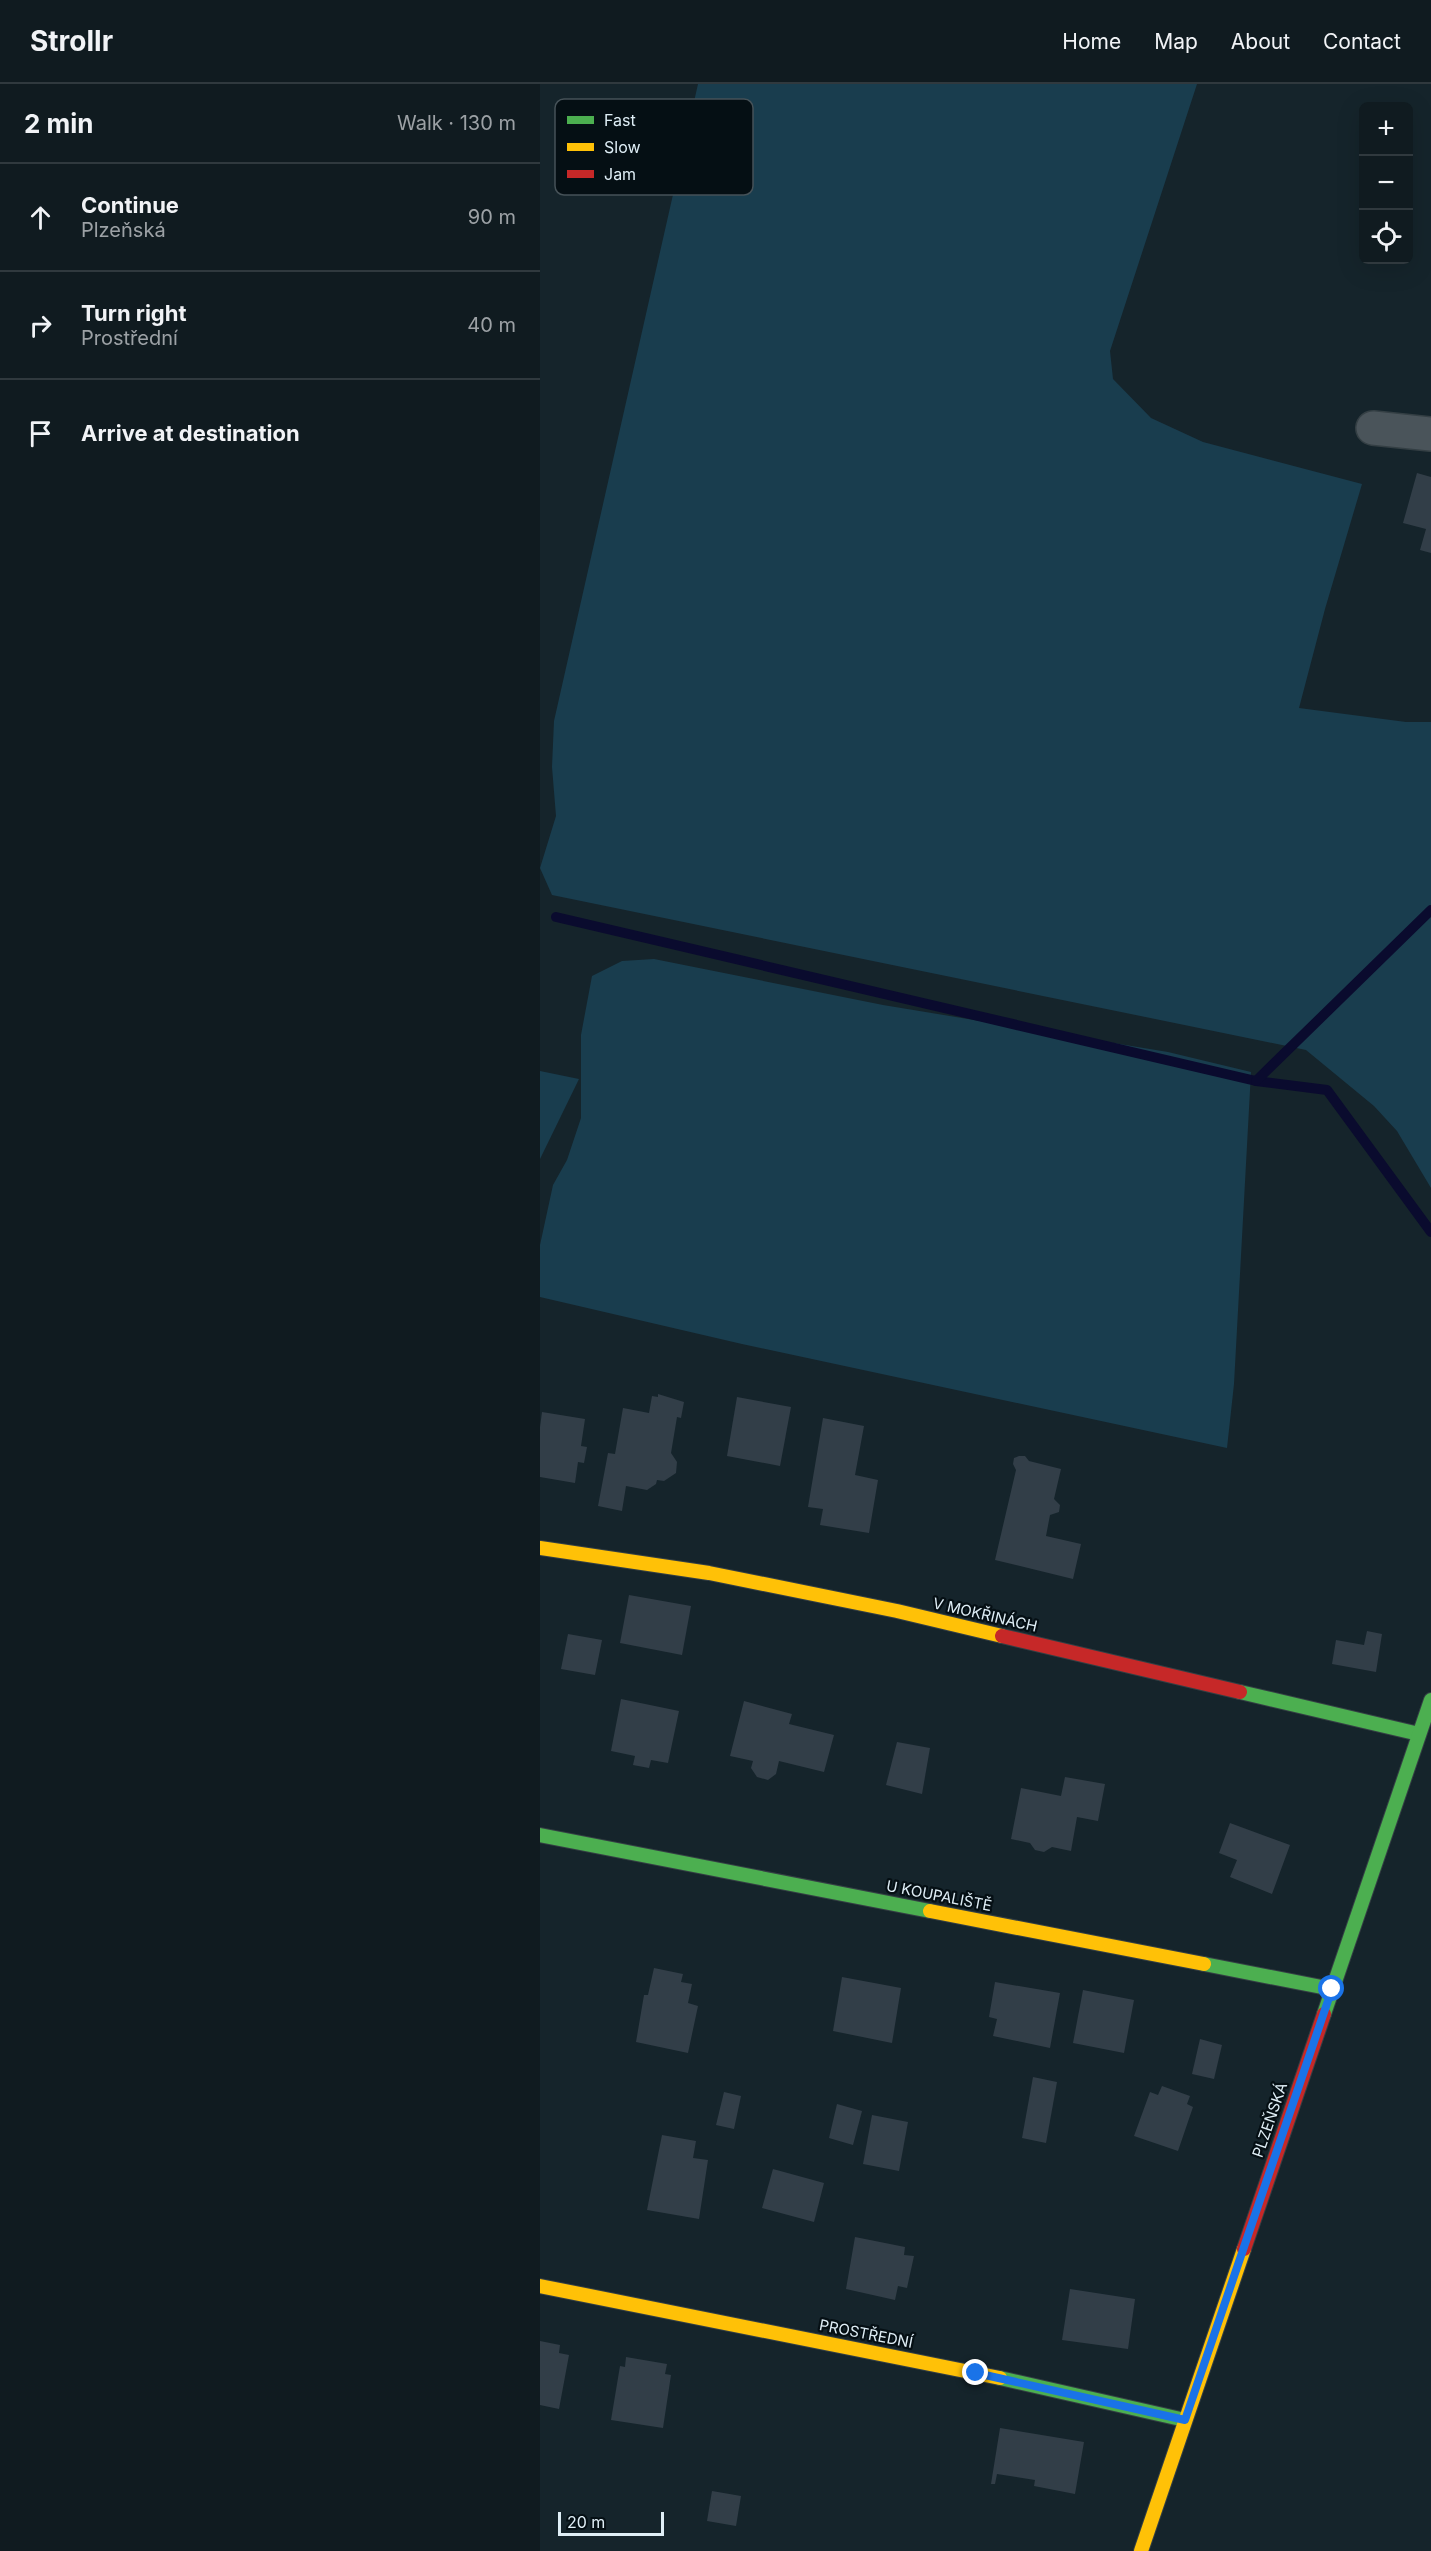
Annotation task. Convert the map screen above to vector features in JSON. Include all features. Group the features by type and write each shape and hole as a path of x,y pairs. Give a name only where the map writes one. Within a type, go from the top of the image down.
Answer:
{"street":[{"path":"1373,428 1431,434"},
{"name":"V MOKŘINÁCH","path":"540,1548 709,1573 897,1611 1419,1734"},
{"name":"PLZEŇSKÁ","path":"1141,2551 1431,1700"},
{"name":"U KOUPALIŠTĚ","path":"540,1835 1332,1989"},
{"name":"PROSTŘEDNÍ","path":"540,2286 976,2373 1185,2420"}],"shaded area":[{"path":"698,84 1197,84 1110,351 1113,379 1151,418 1203,442 1362,484 1299,708 1406,722 1431,722 1431,1188 1397,1131 1374,1106 1306,1050 552,895 540,868 556,816 552,767 554,721 673,195 753,195 753,99 695,99"},
{"path":"654,959 883,1005 1168,1052 1251,1072 1234,1384 1227,1448 742,1344 540,1297 540,1245 553,1185 567,1160 581,1118 581,1035 592,976 622,961"},
{"path":"540,1071 579,1079 540,1159"}],"building":[{"path":"1417,473 1431,477 1431,553 1420,550 1426,529 1403,523"},
{"path":"658,1394 684,1402 681,1418 677,1417 671,1453 677,1462 676,1473 664,1481 657,1480 656,1484 647,1490 626,1486 622,1511 598,1506 608,1453 615,1454 623,1408 649,1413 652,1396 658,1397"},
{"path":"737,1397 791,1407 780,1466 727,1456"},
{"path":"542,1412 585,1419 581,1446 587,1447 584,1463 578,1462 575,1483 540,1477"},
{"path":"823,1418 864,1426 855,1475 878,1480 869,1533 820,1525 823,1509 808,1507"},
{"path":"1025,1456 1029,1461 1061,1469 1054,1499 1060,1505 1059,1512 1050,1515 1046,1536 1081,1544 1073,1579 995,1560 1016,1470 1013,1464 1014,1458"},
{"path":"629,1595 691,1606 682,1655 620,1643"},
{"path":"1367,1631 1382,1634 1376,1672 1332,1664 1336,1640 1364,1645"},
{"path":"568,1634 602,1640 595,1675 561,1669"},
{"path":"621,1699 679,1711 668,1763 651,1760 649,1768 633,1765 635,1756 611,1751"},
{"path":"744,1701 792,1714 789,1724 834,1735 824,1772 779,1761 776,1774 768,1780 757,1777 751,1768 753,1761 730,1756"},
{"path":"897,1742 930,1748 922,1794 886,1785"},
{"path":"1065,1777 1105,1784 1098,1821 1077,1817 1071,1851 1052,1847 1044,1852 1035,1850 1030,1843 1011,1839 1021,1788 1061,1796"},
{"path":"1230,1823 1290,1845 1272,1894 1230,1877 1237,1860 1219,1853"},
{"path":"654,1968 683,1974 681,1982 692,1984 688,2003 698,2006 688,2053 636,2042 644,1995 648,1995"},
{"path":"842,1977 901,1988 892,2043 833,2031"},
{"path":"995,1982 1060,1993 1050,2048 993,2036 997,2019 989,2017"},
{"path":"1083,1990 1134,2000 1124,2053 1073,2043"},
{"path":"1200,2039 1222,2045 1214,2079 1192,2074"},
{"path":"1033,2077 1057,2082 1046,2143 1022,2138"},
{"path":"1162,2086 1190,2096 1187,2104 1193,2107 1178,2151 1134,2136 1150,2092 1158,2095"},
{"path":"724,2092 741,2096 734,2129 716,2125"},
{"path":"837,2104 862,2111 853,2145 829,2138"},
{"path":"872,2115 908,2122 899,2171 863,2164"},
{"path":"662,2135 696,2141 693,2158 708,2160 699,2219 647,2210"},
{"path":"773,2169 824,2183 814,2222 762,2208"},
{"path":"855,2237 905,2247 904,2255 914,2256 907,2288 898,2286 895,2300 846,2289"},
{"path":"1070,2289 1135,2299 1128,2349 1062,2340"},
{"path":"540,2341 560,2345 559,2353 569,2355 559,2409 540,2405"},
{"path":"626,2357 667,2364 665,2374 671,2375 663,2428 611,2420 620,2366 625,2367"},
{"path":"1000,2428 1084,2442 1075,2494 1034,2486 1035,2480 997,2474 995,2484 991,2484"},
{"path":"712,2491 741,2496 736,2526 707,2521"}],"waterway":[{"path":"1256,1081 1431,910"},
{"path":"556,917 1256,1081 1327,1090 1431,1232"}],"traffic: fast":[{"path":"1240,1692 1419,1734"},
{"path":"1324,2014 1431,1700"},
{"path":"540,1835 930,1911"},
{"path":"1204,1964 1332,1989"},
{"path":"1000,2378 1185,2420"}],"traffic: slow":[{"path":"540,1548 709,1573 897,1611 1002,1636"},
{"path":"930,1911 1204,1964"},
{"path":"1141,2551 1244,2249"},
{"path":"540,2286 1000,2378"}],"traffic: jam":[{"path":"1002,1636 1240,1692"},
{"path":"1244,2249 1324,2014"}],"route":[{"path":"976,2373 1185,2420 1332,1989"}]}
